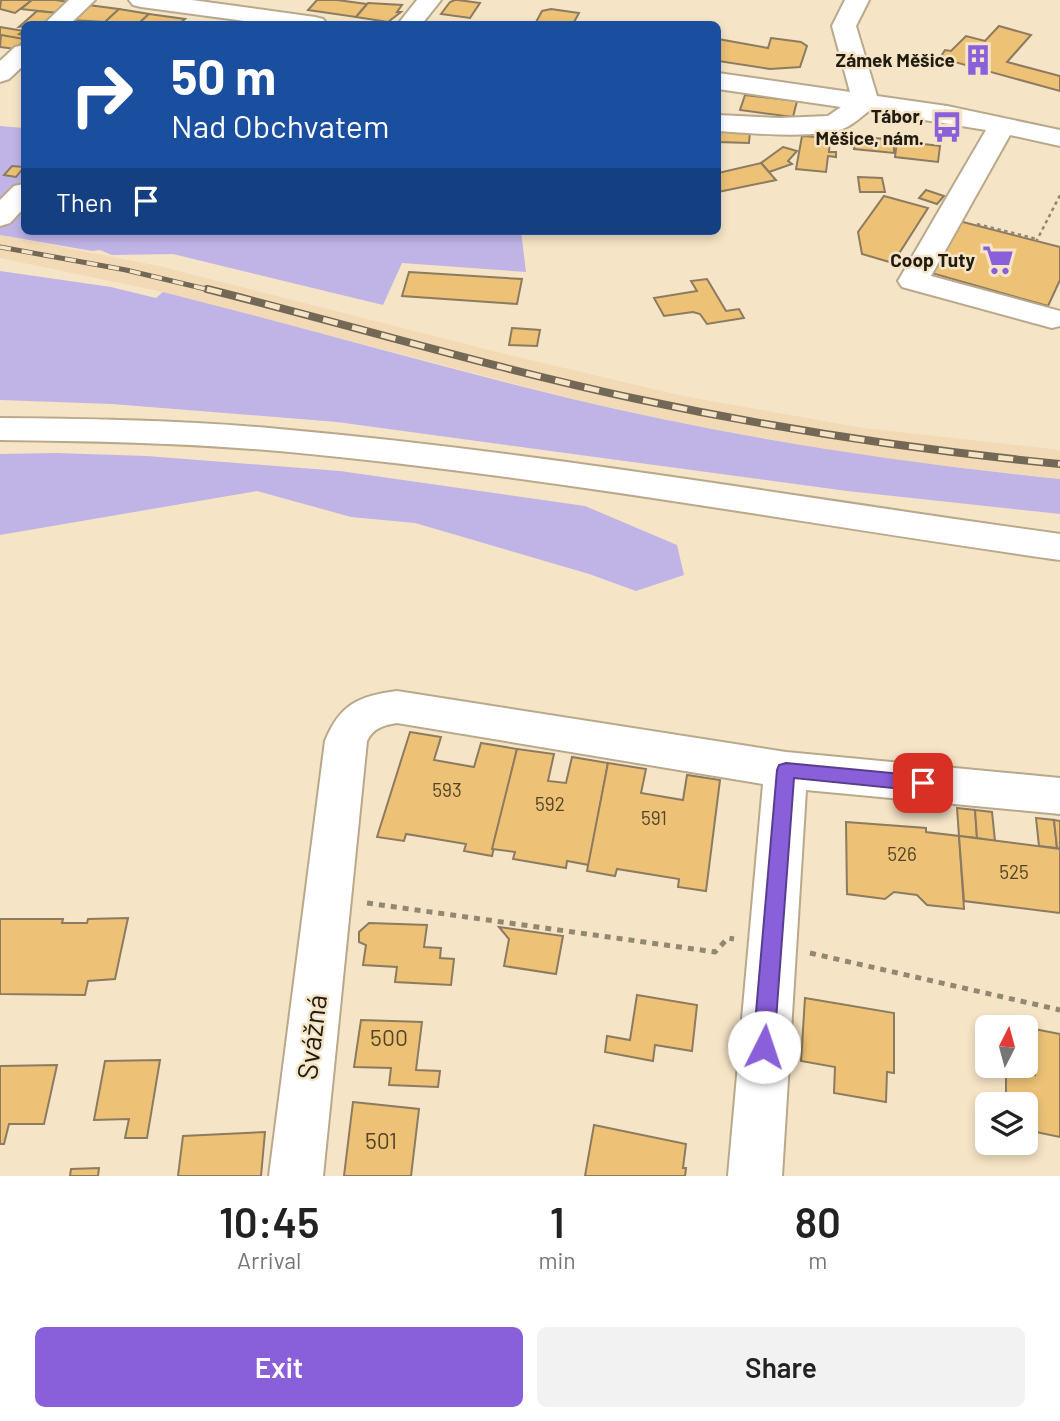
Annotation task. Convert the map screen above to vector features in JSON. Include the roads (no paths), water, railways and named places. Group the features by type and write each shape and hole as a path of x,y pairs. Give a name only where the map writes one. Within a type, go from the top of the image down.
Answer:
{"street":[{"path":"59,21 83,0"},
{"path":"141,0 197,17 264,21"},
{"path":"412,21 429,0"},
{"path":"857,0 844,26 865,101"},
{"path":"0,74 21,55"},
{"path":"721,80 865,101 1060,138"},
{"path":"721,123 780,126 831,124 865,101"},
{"path":"1002,125 913,281 1052,319"},
{"path":"0,217 21,195"},
{"path":"0,429 166,433 367,450 628,484 1060,547"},
{"name":"Svážná","path":"296,1176 346,741 358,719 372,710 397,707 786,770 1060,796"},
{"path":"755,1176 786,770"}],"railway":[{"path":"0,247 126,270 214,291"},
{"path":"207,289 529,374 690,410 848,438 1060,464"}],"place":[{"name":"Zámek Měšice","path":"978,60"},
{"name":"Tábor, Měšice, nám.","path":"947,127"},
{"name":"Coop Tuty","path":"998,260"}]}
